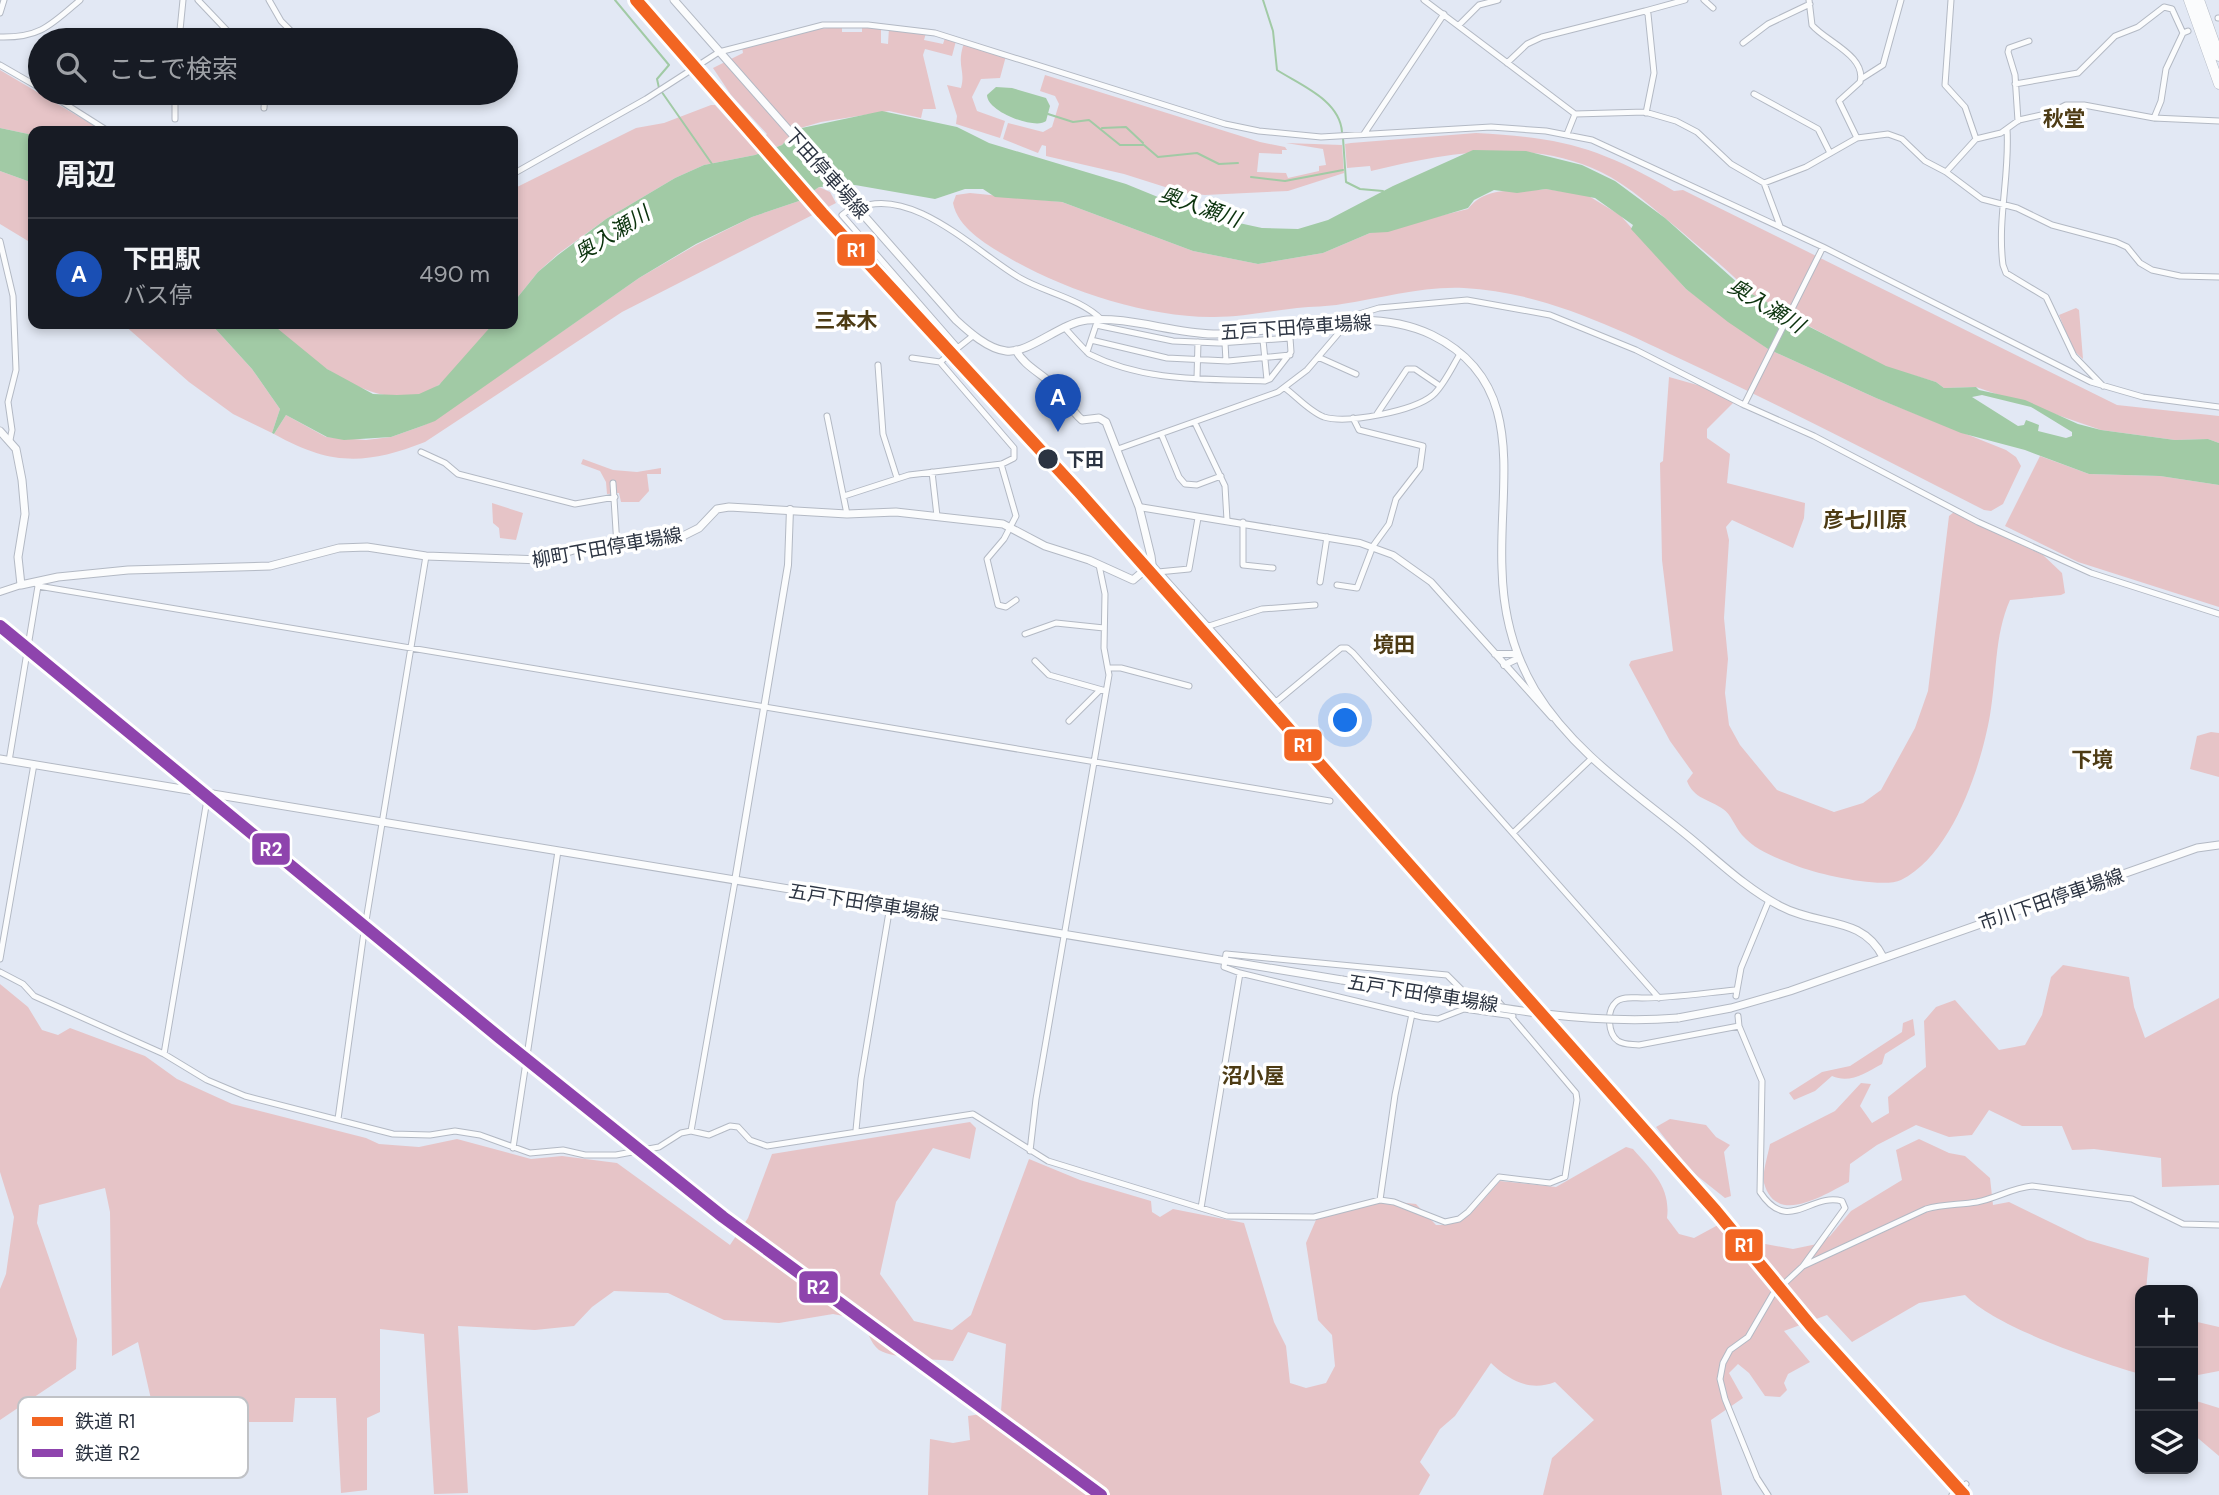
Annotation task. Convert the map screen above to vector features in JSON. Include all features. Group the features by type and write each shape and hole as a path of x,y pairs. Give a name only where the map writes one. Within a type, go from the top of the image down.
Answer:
{"highway":[{"path":"2189,0 2219,84"},
{"path":"2199,0 2219,56"}],"main road":[{"name":"下田停車場線","path":"674,0 956,320 974,335 1003,351 1016,350 1023,361 1059,391 1082,420 1103,419 1118,449"},
{"name":"五戸下田停車場線","path":"0,759 1587,1020 1678,1018 1731,1008 1790,991 1883,957 1875,940 1856,928 1798,915 1769,900 1592,758 1553,718 1518,656 1506,613 1502,578 1506,475 1503,430 1484,383 1460,354 1444,342 1419,330 1390,322 1357,320 1222,334 1101,320 1081,321 1064,327 1016,350"},
{"path":"0,431 10,440 20,461 25,511 18,557 21,585"},
{"path":"1118,449 1139,507 1152,564"},
{"name":"柳町下田停車場線","path":"21,585 128,570 270,566 339,548 390,548 426,556 541,561 577,550 682,536 699,528 722,508 847,513 896,512 937,516 1011,526 1045,546 1133,580 1152,564"},
{"name":"市川下田停車場線","path":"1883,957 2197,848 2219,845"}],"street":[{"path":"0,13 4,0"},
{"path":"47,28 80,0"},
{"path":"180,28 183,0"},
{"path":"198,0 225,28"},
{"path":"269,0 287,28"},
{"path":"1423,0 1459,24 1575,114 1646,113 1676,121 1697,132 1731,164 1764,183 1780,227"},
{"path":"1459,24 1479,5 1498,0"},
{"path":"1507,63 1527,44 1542,37 1685,0"},
{"path":"1704,0 1713,8"},
{"path":"1857,138 1839,101 1861,79 1883,65 1901,0"},
{"path":"1951,0 1945,85 1965,107 1976,139"},
{"path":"1742,43 1768,24 1810,2 1812,25 1840,46 1856,64 1861,79"},
{"path":"2015,84 2078,73 2115,36 2138,27 2164,7 2172,9 2185,32 2166,69 2161,101 2154,118"},
{"path":"1645,11 1648,15 1654,74 1646,113"},
{"path":"1363,134 1444,14"},
{"path":"518,171 720,54 823,25 916,29 981,46 1225,124 1259,131 1321,137 1462,127 1567,134 1617,150 2103,386 2143,397 2219,407"},
{"path":"0,37 28,34"},
{"path":"2018,121 2009,48 2029,41"},
{"path":"0,65 28,81"},
{"path":"1754,94 1818,128 1830,153"},
{"path":"1947,172 1976,139 2007,129 2018,121 2073,104 2154,118 2219,121"},
{"path":"67,105 100,126"},
{"path":"175,105 176,119"},
{"path":"1567,134 1575,114"},
{"path":"2007,129 2002,255 2006,273 2046,297 2074,356 2103,386"},
{"path":"1764,183 1806,167 1857,138 1888,134 1902,139 1925,161 1947,172 1973,194 2017,208 2052,225 2116,242 2127,247 2140,263 2152,270 2179,276 2219,278"},
{"path":"958,348 842,215 854,204 880,204 916,211 1020,278 1082,305 1101,320"},
{"path":"0,242 13,296 16,370 8,402 10,440"},
{"path":"1746,403 1822,249"},
{"path":"1357,320 1363,312 1467,300 1550,315 1636,349 1814,436 1978,522 2091,573 2219,614"},
{"path":"1118,449 1162,436 1284,388 1318,357 1349,321"},
{"path":"1087,352 1096,325 1162,340 1225,343 1290,338 1290,355 1269,379"},
{"path":"1064,327 1087,352 1122,368 1161,377 1269,379 1317,414 1326,417 1353,418 1422,402 1440,386 1460,354"},
{"path":"1125,349 1128,332"},
{"path":"940,362 974,335"},
{"path":"1091,340 1159,357 1198,360 1226,361 1290,355"},
{"path":"1159,357 1162,340"},
{"path":"1263,340 1269,379"},
{"path":"1198,342 1198,378"},
{"path":"1225,343 1226,361"},
{"path":"1318,357 1356,374"},
{"path":"844,496 897,478 1001,464 1014,458 1014,448 940,362 912,358"},
{"path":"878,365 883,434 897,478"},
{"path":"1377,414 1408,369 1415,369 1440,386"},
{"path":"0,415 9,414"},
{"path":"828,416 847,513"},
{"path":"1337,586 1357,588 1373,546 1389,524 1402,488 1419,468 1424,449 1423,446 1359,430 1353,418"},
{"path":"1195,423 1221,476 1226,494 1227,520"},
{"path":"1162,436 1185,484 1197,485 1221,476"},
{"path":"421,452 445,463 458,474 575,504 615,497"},
{"path":"1001,464 1016,512 1011,526 988,555 987,563 999,605 1006,607 1016,600"},
{"path":"932,472 937,516"},
{"path":"613,483 617,546"},
{"path":"1139,507 1198,518 1243,522 1373,546 1418,571 1495,654 1543,711 1553,718"},
{"path":"691,1131 789,557 790,509"},
{"path":"1158,572 1189,569 1198,518"},
{"path":"1243,522 1243,565 1273,568"},
{"path":"1320,582 1327,537"},
{"path":"338,1119 426,556"},
{"path":"1152,564 1276,702 1340,648 1348,648 1659,998"},
{"path":"1030,1151 1108,668 1104,628 1105,594 1099,565"},
{"path":"9,761 36,584 1330,801"},
{"path":"0,592 21,585"},
{"path":"1206,627 1262,609 1315,605"},
{"path":"1025,634 1056,624 1104,628"},
{"path":"1495,654 1518,656"},
{"path":"1504,666 1518,656"},
{"path":"1035,661 1049,675 1103,691"},
{"path":"1108,668 1121,668 1188,686"},
{"path":"1069,721 1103,691"},
{"path":"1513,833 1592,758"},
{"path":"0,959 34,764"},
{"path":"164,1054 208,794"},
{"path":"513,1148 558,851"},
{"path":"1739,1026 1639,1045 1615,1039 1610,1014 1617,1000 1735,993 1769,900"},
{"path":"856,1130 861,1079 890,906"},
{"path":"0,972 23,984 34,996 164,1054 207,1080 245,1096 404,1136 467,1132 530,1153 563,1150 586,1155 616,1155 659,1147 681,1133 691,1131 709,1135 730,1126 738,1128 750,1140 768,1146 856,1130 973,1114 1048,1161 1227,1216 1314,1217 1380,1200 1394,1202 1444,1222 1459,1219 1499,1177 1549,1183 1565,1177 1576,1093 1513,1016 1498,1001 1465,993 1452,978 1438,972 1226,954 1223,962 1226,969 1240,974 1412,1014 1438,1019 1464,1009 1513,1016"},
{"path":"1201,1208 1240,974"},
{"path":"1380,1200 1395,1095 1412,1014"},
{"path":"1738,1016 1739,1026 1762,1080 1760,1192 1777,1209 1791,1213 1832,1199 1845,1204 1842,1215 1803,1266 1773,1294 1748,1337 1730,1350 1720,1379 1757,1478 1768,1495"},
{"path":"1803,1266 1926,1209 1942,1204 1973,1203 2016,1187 2032,1186 2132,1199 2183,1224 2219,1225"},
{"path":"1951,1495 1966,1484"}],"shaded area":[{"path":"842,27 842,32 862,32 862,27 881,28 881,43 888,44 889,28 926,33 924,40 943,44 945,38 956,41 952,56 925,49 923,55 936,109 923,109 921,118 889,111 821,122 797,129 782,145 755,155 704,165 675,178 606,219 558,254 538,272 518,297 518,187 636,128 664,123 711,105 715,105 753,147 767,134 731,95 713,68 743,53 742,47 816,29"},
{"path":"964,43 1006,56 1000,78 981,79 972,97 977,111 1005,121 1000,138 956,124 957,116 947,85 961,88"},
{"path":"0,70 28,87 28,105 59,105 95,126 28,126 28,134 0,128"},
{"path":"1045,75 1260,142 1285,147 1287,150 1282,150 1282,154 1259,153 1257,172 1286,173 1288,178 1319,171 1319,166 1326,165 1323,149 1286,143 1342,145 1344,173 1288,191 1205,195 1184,193 1124,174 1046,156 1046,146 1042,145 1038,153 1003,139 1008,123 1043,132 1052,127 1059,104 1055,96 1040,91"},
{"path":"1476,133 1557,142 1579,147 1623,164 1674,191 1683,190 2117,405 2219,416 2219,443 2208,439 2175,440 2101,430 1976,387 1944,388 1936,382 1886,367 1805,324 1799,328 1763,299 1749,293 1725,269 1633,192 1601,172 1573,161 1545,155 1487,152 1458,154 1371,171 1370,166 1347,168 1345,144"},
{"path":"0,171 28,181 28,241 0,224"},
{"path":"819,187 830,192 836,203 622,312 425,442 385,455 349,459 313,452 274,434 286,415 326,437 366,440 391,437 422,426 435,420 639,278 696,245 752,217 799,201"},
{"path":"1546,189 1587,195 1620,215 1686,289 1768,349 1876,398 2006,450 2016,457 2021,466 2003,504 1991,511 1984,510 1808,421 1616,329 1526,297 1495,291 1448,288 1336,305 1235,316 1163,313 1083,292 1033,271 976,236 961,221 953,203 956,195 970,193 1062,202 1193,251 1258,264 1323,253 1370,233 1468,209 1484,196 1494,193"},
{"path":"2076,308 2079,310 2083,359 2073,350 2059,315"},
{"path":"129,329 216,329 252,369 280,409 272,433 233,414 189,382"},
{"path":"277,329 489,329 440,384 419,394 397,397 373,392 350,382 327,369"},
{"path":"1669,377 1708,388 1734,402 1707,429 1707,438 1730,454 1727,483 1805,503 1804,518 1793,548 1732,520 1726,527 1729,540 1724,618 1728,659 1725,693 1729,725 1740,745 1777,790 1834,812 1863,803 1881,790 1915,728 1928,691 1949,516 1954,512 2043,555 2062,573 2065,593 2010,600 1998,642 1986,736 1971,783 1949,831 1935,851 1919,868 1901,880 1865,882 1819,873 1767,854 1754,845 1742,835 1726,811 1698,795 1690,787 1687,781 1693,773 1670,741 1629,665 1631,661 1673,651 1662,560 1660,463 1663,461"},
{"path":"2040,456 2089,474 2160,476 2219,485 2219,607 2078,562 2005,526"},
{"path":"583,459 613,470 637,472 661,468 661,474 647,474 649,491 639,502 621,502 619,493 607,494 606,482 600,471 581,464"},
{"path":"492,503 523,513 516,540 500,538 499,528 493,523"},
{"path":"2219,733 2219,777 2190,769 2197,736"},
{"path":"2063,965 2129,977 2134,1007 2145,1038 2219,998 2219,1185 2162,1187 2161,1158 2094,1149 2072,1150 2062,1126 2022,1126 1989,1110 1972,1135 1949,1137 1916,1125 1877,1145 1850,1164 1849,1182 1815,1199 1790,1205 1779,1203 1770,1196 1764,1183 1764,1169 1770,1144 1835,1111 1861,1083 1871,1084 1860,1106 1872,1123 1889,1113 1888,1097 1926,1067 1924,1021 1936,1007 1955,1000 1999,1050 2025,1045 2042,1015 2051,977"},
{"path":"0,984 28,1007 42,1030 58,1035 70,1028 145,1056 177,1079 232,1104 366,1138 379,1144 419,1147 457,1139 531,1159 562,1156 617,1163 730,1245 748,1218 772,1154 970,1122 976,1128 970,1159 933,1148 896,1202 880,1274 914,1321 952,1330 971,1315 1029,1159 1080,1180 1151,1201 1152,1212 1160,1217 1173,1209 1244,1223 1274,1322 1286,1346 1290,1383 1306,1388 1326,1383 1335,1366 1332,1335 1318,1320 1306,1243 1319,1213 1378,1200 1416,1204 1436,1225 1447,1225 1472,1211 1500,1181 1556,1187 1626,1147 1633,1149 1659,1180 1666,1197 1667,1218 1679,1234 1694,1238 1718,1225 1737,1223 1760,1243 1793,1249 1817,1244 1830,1236 1851,1211 1902,1180 1896,1150 1919,1139 1949,1153 1965,1156 1990,1178 1993,1205 2009,1202 2087,1240 2149,1258 2146,1285 2135,1285 2135,1372 2073,1352 2022,1331 1979,1307 1965,1295 1919,1303 1852,1342 1827,1315 1784,1331 1810,1362 1788,1374 1784,1383 1787,1390 1780,1397 1765,1396 1749,1373 1738,1364 1729,1373 1743,1398 1711,1420 1722,1495 1543,1495 1552,1458 1594,1420 1555,1382 1537,1386 1520,1383 1491,1363 1455,1416 1440,1429 1420,1462 1430,1475 1419,1495 928,1495 930,1439 953,1443 970,1440 968,1416 1001,1411 1006,1344 968,1332 953,1361 904,1357 879,1350 871,1340 864,1320 833,1314 779,1323 724,1320 668,1293 614,1291 592,1307 574,1326 535,1330 458,1326 468,1493 434,1494 424,1334 380,1329 380,1412 367,1418 367,1490 341,1493 336,1398 295,1398 293,1422 248,1422 248,1397 150,1397 138,1342 112,1356 110,1212 105,1188 39,1205 37,1223 77,1339 76,1369 34,1397 18,1397 18,1408 0,1420 0,1289 6,1274 14,1217 0,1172"},
{"path":"1913,1019 1915,1035 1885,1054 1882,1064 1851,1078 1832,1076 1815,1091 1794,1100 1789,1093 1822,1072 1850,1066 1902,1032 1903,1023"},
{"path":"1670,1119 1706,1125 1716,1137 1730,1145 1724,1152 1731,1196 1725,1198 1691,1171 1656,1127"},
{"path":"2198,1322 2219,1327 2219,1371 2198,1375"},
{"path":"2198,1402 2219,1408 2219,1456 2198,1438"}],"water":[{"path":"996,87 1012,88 1046,98 1050,106 1046,121 1023,121 995,108 987,95"},
{"name":"奥入瀬川","path":"882,111 957,127 989,143 1126,184 1202,215 1262,228 1298,229 1328,220 1393,186 1473,150 1526,151 1582,165 1615,181 1665,218 1749,293 1763,299 1798,328 1804,324 1886,366 1936,382 1944,388 1976,387 1979,390 2025,400 2078,424 2101,430 2175,440 2208,439 2219,443 2219,485 2160,476 2089,474 2025,450 1961,433 1876,398 1768,349 1728,322 1686,289 1631,229 1633,225 1595,198 1546,189 1517,193 1494,190 1474,200 1468,208 1388,232 1370,233 1323,253 1258,264 1193,251 1062,202 995,197 983,189 965,189 935,199 855,185 819,187 799,201 752,217 696,244 639,278 435,421 391,437 344,440 327,437 286,415 274,434 272,433 280,409 252,369 216,329 278,329 327,369 373,394 419,394 439,385 489,329 518,329 518,297 538,272 606,219 675,178 704,165 755,155 782,145 797,129","holes":["1982,395 2031,407 2072,432 2072,436 2066,438 2038,431 2039,425 2026,420 2024,425 2018,426 1972,397"]},
{"path":"0,128 28,134 28,181 0,171"}],"waterway":[{"path":"615,0 669,65 657,79 659,88 712,164"},
{"path":"1263,0 1273,31 1277,70 1327,102 1340,121 1342,132"},
{"path":"1048,114 1073,122 1089,120 1120,145 1144,145 1158,157 1197,153 1219,164 1238,163"},
{"path":"1102,128 1126,127 1143,143"},
{"path":"1343,138 1346,182 1360,189 1383,191"},
{"path":"1251,177 1285,181 1343,170"}],"rail line":[{"name":"R1","path":"636,0 822,213 1079,492 1716,1211 1811,1326 1964,1495"},
{"name":"R2","path":"0,626 500,1038 723,1217 1101,1495"}],"place":[{"name":"下田駅","path":"1058,432"},
{"name":"下田","path":"1048,459"}],"district":[{"name":"秋堂","path":"2064,119"},
{"name":"三本木","path":"846,321"},
{"name":"彦七川原","path":"1865,520"},
{"name":"境田","path":"1394,645"},
{"name":"下境","path":"2092,760"},
{"name":"沼小屋","path":"1253,1076"}]}
